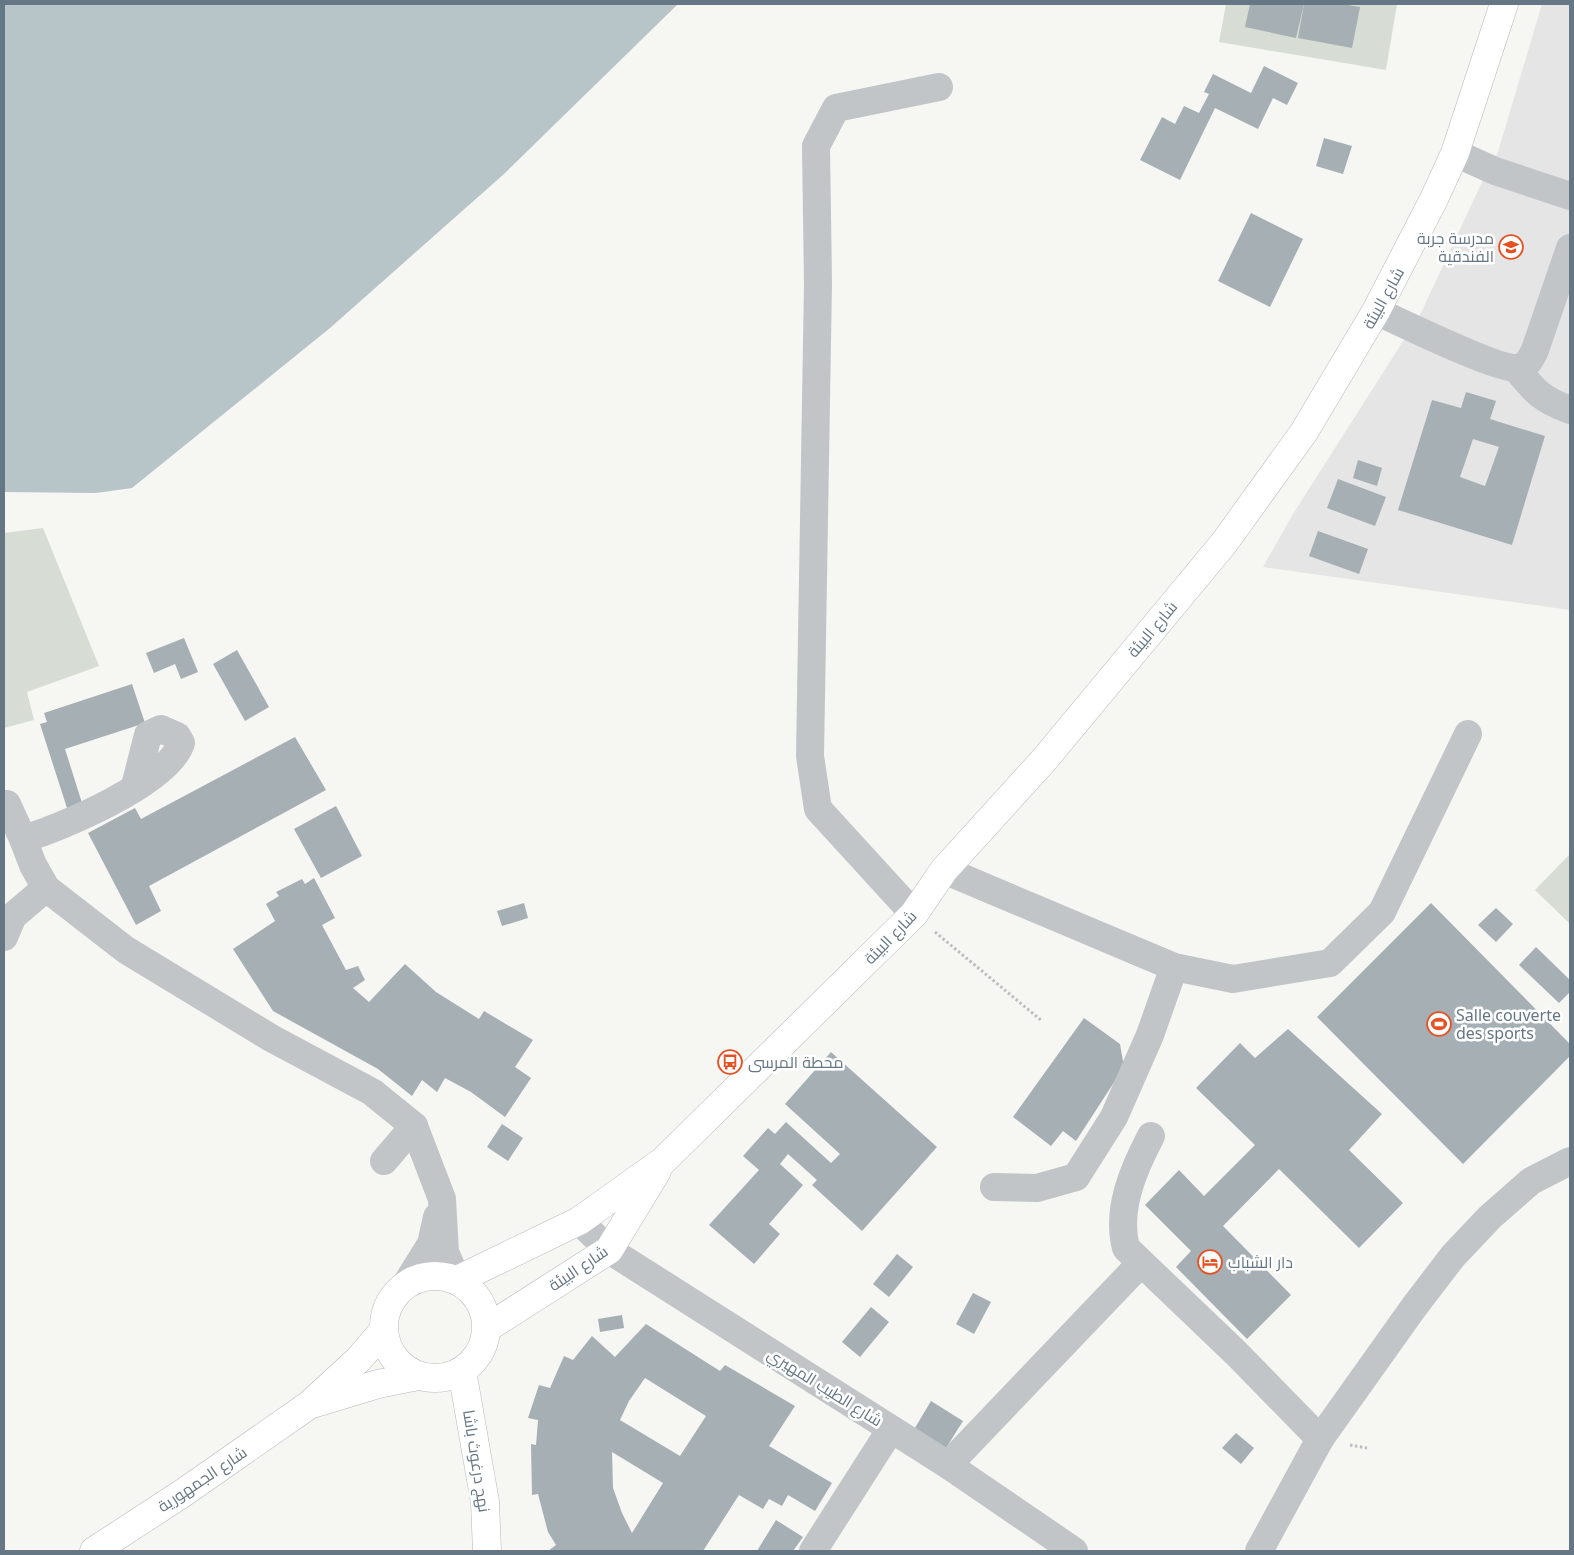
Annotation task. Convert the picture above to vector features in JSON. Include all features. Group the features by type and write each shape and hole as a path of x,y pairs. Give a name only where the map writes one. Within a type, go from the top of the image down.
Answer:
{"main road":[{"name":"شارع البيئة","path":"457,1280 578,1221 663,1161 914,914 944,870 1044,760 1224,543 1304,432 1406,257 1455,153 1504,4"},
{"name":"شارع البيئة","path":"487,1328 609,1250 663,1161"},
{"path":"431,1275 457,1280 470,1288 479,1300 485,1313 487,1328 483,1345 475,1360 462,1371 448,1377 433,1379 418,1376 404,1369 386,1345 383,1331 385,1312 393,1296 406,1284 431,1275"},
{"name":"شارع الجمهورية","path":"94,1551 183,1493 309,1405 358,1360 383,1331"},
{"name":"نهج درغوث باشا","path":"462,1371 485,1502 487,1551"},
{"name":"شارع الجمهورية","path":"309,1405 378,1384 418,1376"}],"street":[{"path":"914,914 818,809 810,756 818,283 816,146 836,108 939,87"},
{"path":"1455,153 1495,170 1570,196"},
{"path":"1376,311 1494,363 1516,368 1527,363 1535,350 1570,248"},
{"path":"1516,368 1534,390 1548,402 1570,410"},
{"path":"944,870 1174,967 1233,979 1330,963 1382,912 1468,734"},
{"path":"23,839 72,822 135,786"},
{"path":"7,804 33,865 46,888 126,950 271,1038 372,1092 414,1126 442,1199 445,1252 457,1280"},
{"path":"4,937 13,916 46,888"},
{"path":"994,1187 1037,1188 1076,1177 1114,1117 1150,1035 1174,967"},
{"path":"384,1161 414,1126"},
{"path":"1151,1136 1136,1164 1126,1200 1122,1230 1126,1248 1236,1353 1320,1439"},
{"path":"1259,1551 1320,1439 1414,1307 1453,1256 1490,1216 1532,1181 1570,1161"},
{"path":"406,1284 431,1244 442,1199"},
{"name":"شارع الطيب المهيري","path":"578,1221 609,1250 948,1465 1074,1551"},
{"path":"948,1465 1141,1263"},
{"path":"813,1551 891,1429"}],"path":[{"path":"914,914 1042,1020"}],"shaded area":[{"path":"4,4 678,4 504,174 330,328 132,488 96,493 4,492"},
{"path":"1226,4 1397,4 1386,70 1219,42"},
{"name":"مدرسة جربة الفندقية","path":"1542,4 1570,4 1570,610 1263,567 1293,514 1421,313 1498,152"},
{"path":"43,528 99,666 27,692 34,720 4,728 4,533"},
{"path":"1570,854 1570,924 1535,890"}],"building":[{"path":"1250,4 1304,4 1296,38 1245,27"},
{"path":"1304,4 1341,4 1360,7 1352,48 1298,38"},
{"path":"1264,66 1298,83 1287,105 1273,98 1258,129 1215,108 1180,180 1140,160 1162,117 1175,124 1184,106 1199,113 1209,94 1204,92 1213,74 1251,93"},
{"path":"1324,138 1352,146 1343,174 1316,166"},
{"path":"1251,213 1303,239 1270,307 1218,281"},
{"path":"1466,392 1496,401 1490,419 1545,436 1512,545 1398,510 1432,400 1461,408","holes":["1473,439 1499,447 1485,486 1460,477"]},
{"path":"1358,460 1382,468 1377,486 1353,478"},
{"path":"1338,479 1386,497 1375,526 1327,508"},
{"path":"1318,531 1368,549 1359,574 1309,556"},
{"path":"184,638 198,672 181,679 175,664 154,673 146,653"},
{"path":"237,650 269,707 245,721 213,664"},
{"path":"132,684 145,723 65,749 82,803 67,808 40,724 47,722 44,713"},
{"path":"295,737 326,790 149,886 161,911 136,925 88,833 135,808 141,819"},
{"path":"336,806 362,856 321,878 294,829"},
{"path":"314,878 335,918 322,925 346,970 358,966 365,980 353,988 369,1002 405,964 436,992 479,1019 484,1011 533,1040 515,1067 531,1078 505,1117 471,1092 445,1078 437,1092 422,1080 412,1096 378,1069 273,1011 233,949 275,921 266,904 279,896 276,892 302,879 305,884"},
{"path":"524,903 528,918 502,926 497,911"},
{"path":"1431,903 1570,1044 1570,1056 1463,1164 1317,1017"},
{"path":"1496,908 1513,924 1496,942 1478,925"},
{"path":"1536,947 1570,980 1570,992 1559,1003 1519,965"},
{"path":"1084,1018 1120,1044 1124,1067 1076,1141 1063,1131 1051,1146 1013,1117"},
{"path":"1288,1029 1382,1114 1349,1150 1403,1203 1359,1248 1279,1169 1223,1226 1291,1295 1247,1339 1176,1267 1191,1251 1145,1205 1179,1170 1204,1196 1255,1145 1196,1088 1240,1043 1255,1058"},
{"path":"831,1052 937,1147 862,1231 812,1185 817,1180 788,1154 780,1164 803,1185 769,1224 780,1234 754,1264 709,1225 759,1170 743,1156 768,1128 775,1134 786,1122 831,1163 840,1154 785,1104"},
{"path":"502,1124 523,1138 508,1161 487,1147"},
{"path":"897,1254 913,1267 889,1297 873,1284"},
{"path":"973,1293 991,1302 974,1334 956,1324"},
{"path":"871,1307 889,1322 860,1357 842,1342"},
{"path":"622,1315 624,1328 600,1332 598,1319"},
{"path":"646,1324 720,1371 725,1365 795,1406 769,1446 832,1483 815,1511 788,1495 782,1506 769,1499 763,1509 739,1495 703,1551 548,1551 556,1545 548,1532 538,1494 532,1495 531,1444 536,1445 538,1420 528,1418 539,1385 550,1388 564,1356 573,1360 592,1336 615,1357","holes":["645,1378 706,1416 680,1456 620,1420 629,1401","612,1452 663,1483 632,1533 613,1488"]},
{"path":"931,1401 963,1421 946,1448 915,1428"},
{"path":"1236,1433 1254,1448 1241,1464 1222,1448"},
{"path":"776,1520 803,1537 793,1551 757,1551"}],"place":[{"name":"مدرسة جربة الفندقية","path":"1511,247"},
{"name":"Salle couverte des sports","path":"1439,1024"},
{"name":"محطة المرسى","path":"730,1062"},
{"name":"دار الشباب","path":"1210,1262"}]}
